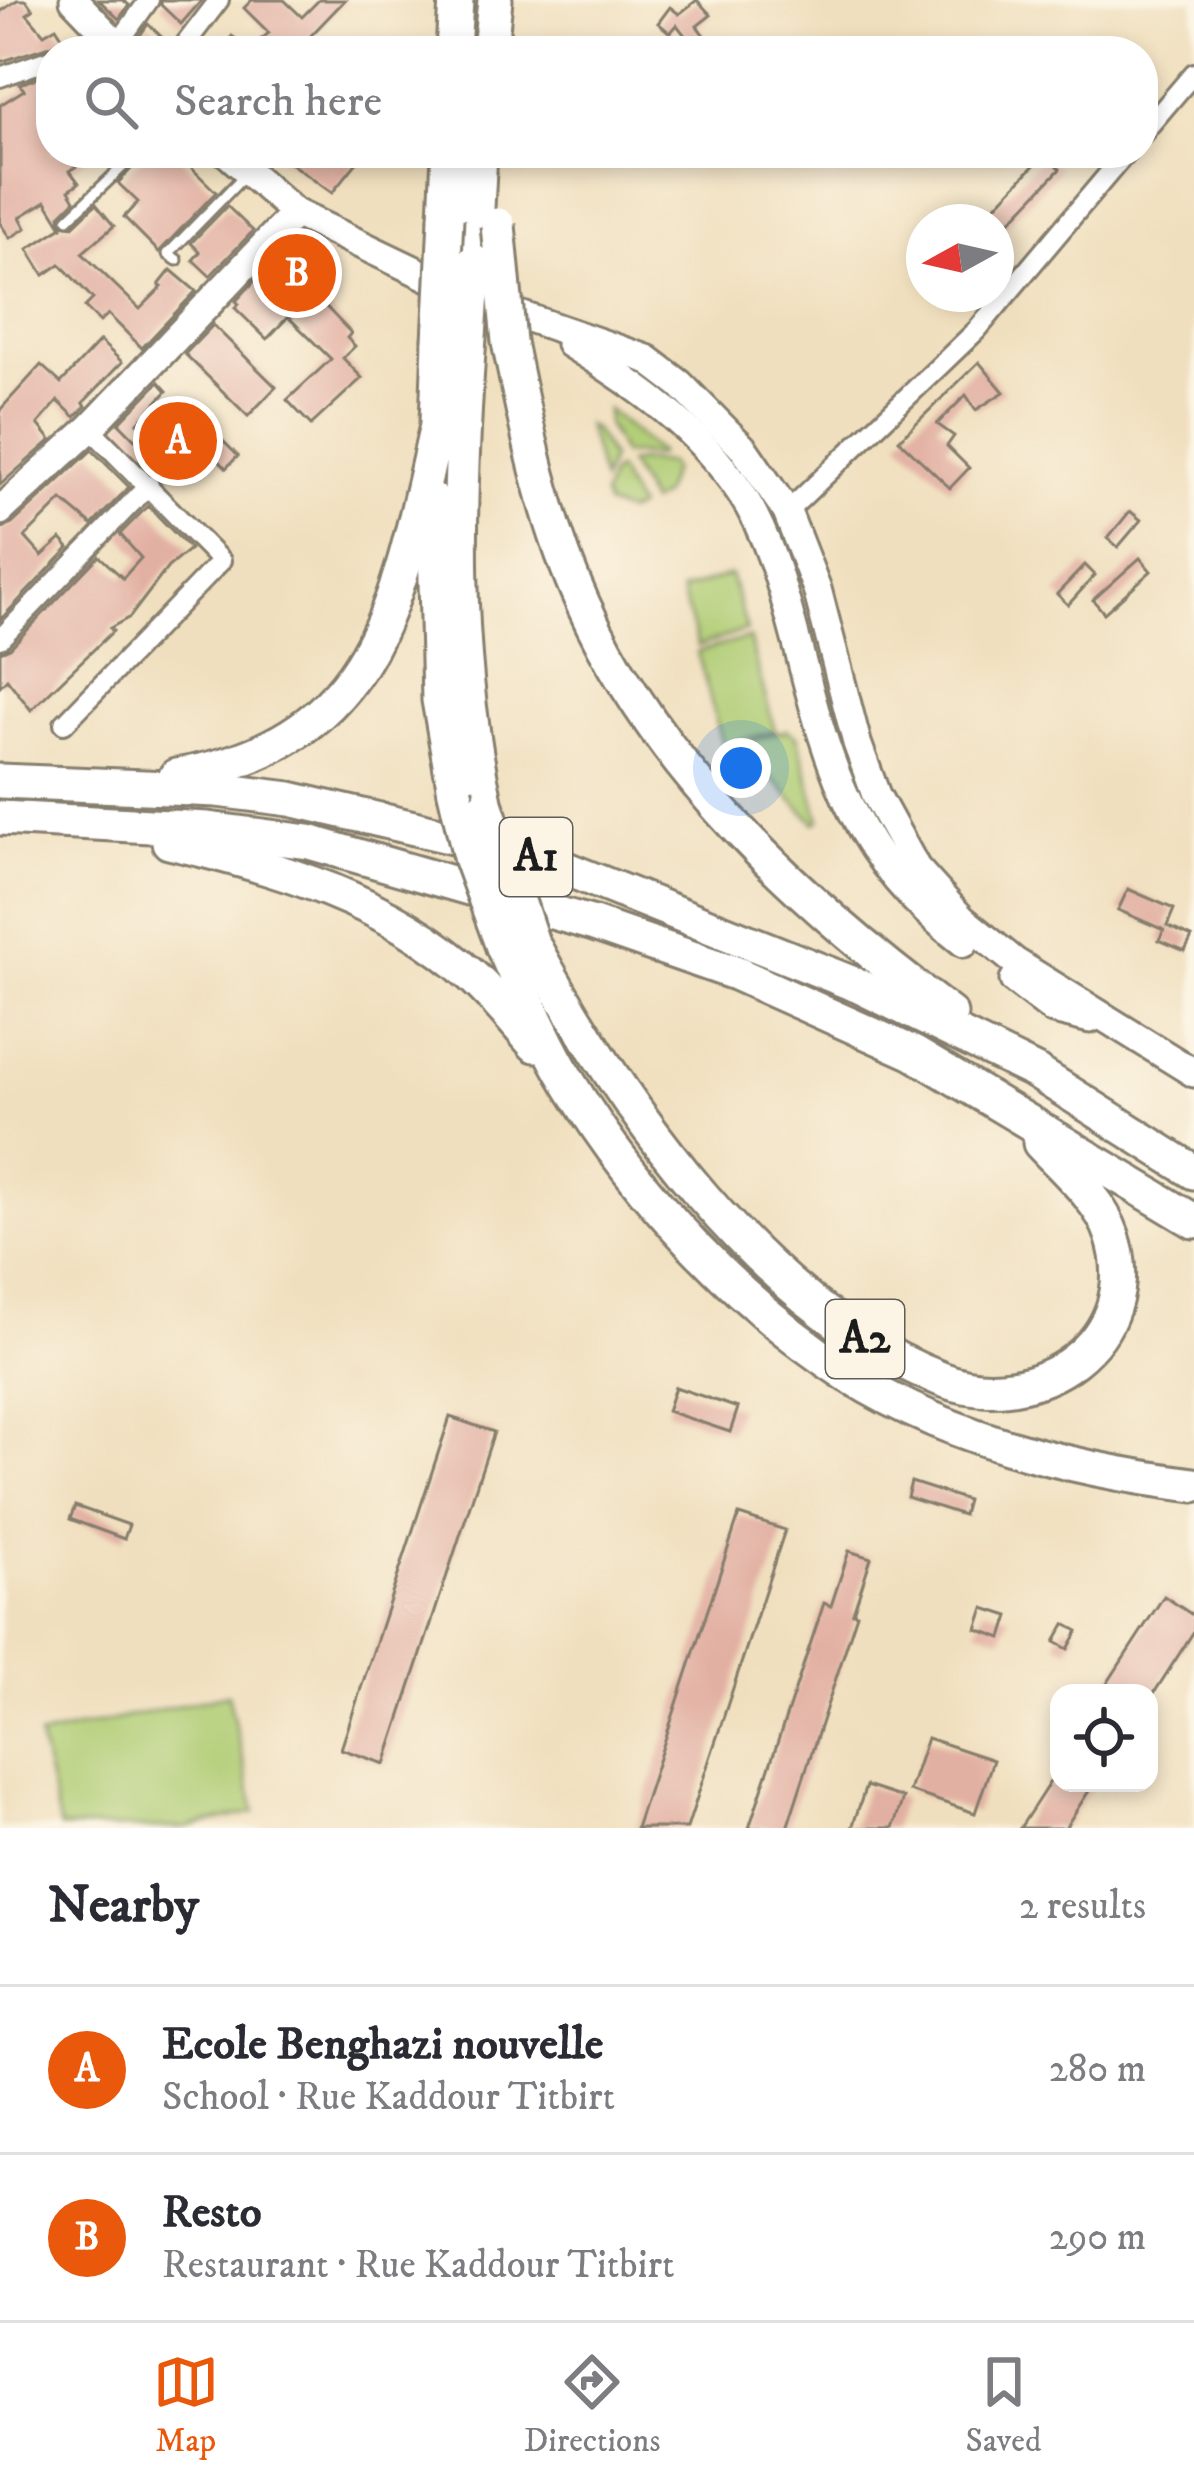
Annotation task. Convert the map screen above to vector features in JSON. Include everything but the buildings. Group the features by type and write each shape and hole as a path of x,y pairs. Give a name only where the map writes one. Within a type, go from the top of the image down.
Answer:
{"highway":[{"path":"454,36 456,0"},
{"path":"494,36 496,0"},
{"name":"A2","path":"448,168 446,218 468,697 486,806 518,945 673,1162 726,1222 807,1298 881,1350 943,1380 983,1390 1018,1388 1079,1360 1114,1304 1118,1271 1112,1234 1093,1200 1014,1115"},
{"name":"A2","path":"436,430 474,262 479,168"},
{"path":"496,168 498,225 520,331 531,450 583,605 631,694 681,764 783,877 862,948 1036,1072"},
{"path":"98,785 217,769 259,754 292,737 351,681 390,614 436,430"},
{"path":"436,430 434,618 439,700 454,792 470,856 518,945 570,1084"},
{"name":"A1","path":"0,781 217,790 290,799 534,856 859,986 1036,1072 1194,1172"},
{"name":"A1","path":"0,818 208,829 309,842 594,924 735,973 913,1053 1194,1221"},
{"path":"79,822 266,866 362,904 471,975 570,1084 639,1180 706,1258 776,1320 849,1375 930,1417 1001,1444 1119,1474 1194,1485"}],"main road":[{"path":"74,0 108,36"},
{"path":"243,168 295,213 520,331 640,387 686,426 743,497 781,584 834,774 885,868 949,931 1053,1010 1114,1025"},
{"path":"0,511 90,428 295,213"},
{"path":"520,331 647,358 680,383 744,449 787,512 818,589 857,743 876,795 916,868 962,919 1015,962 1114,1025 1187,1061"}],"street":[{"path":"123,36 149,0"},
{"path":"191,36 219,0"},
{"path":"0,77 36,64"},
{"path":"1158,115 1194,73"},
{"path":"787,512 977,329 1113,168"},
{"path":"64,724 221,560 90,428"},
{"path":"0,639 149,485"}],"lane":[{"path":"68,220 122,168"},
{"path":"177,260 168,254 233,168"}],"green space":[{"path":"607,409 659,453 622,454 607,424"},
{"path":"587,425 611,458 602,481"},
{"path":"628,463 668,463 672,469 662,496 650,503"},
{"path":"617,470 638,508 627,513 606,505 603,496"},
{"path":"730,575 747,630 698,646 681,591"},
{"path":"749,638 775,731 723,745 697,652"},
{"path":"787,730 797,736 820,820 815,823 744,749 746,743"},
{"path":"228,1694 255,1812 185,1828 60,1828 39,1737"}],"place":[{"name":"Resto","path":"297,273"},
{"name":"Ecole Benghazi nouvelle","path":"178,441"}]}
